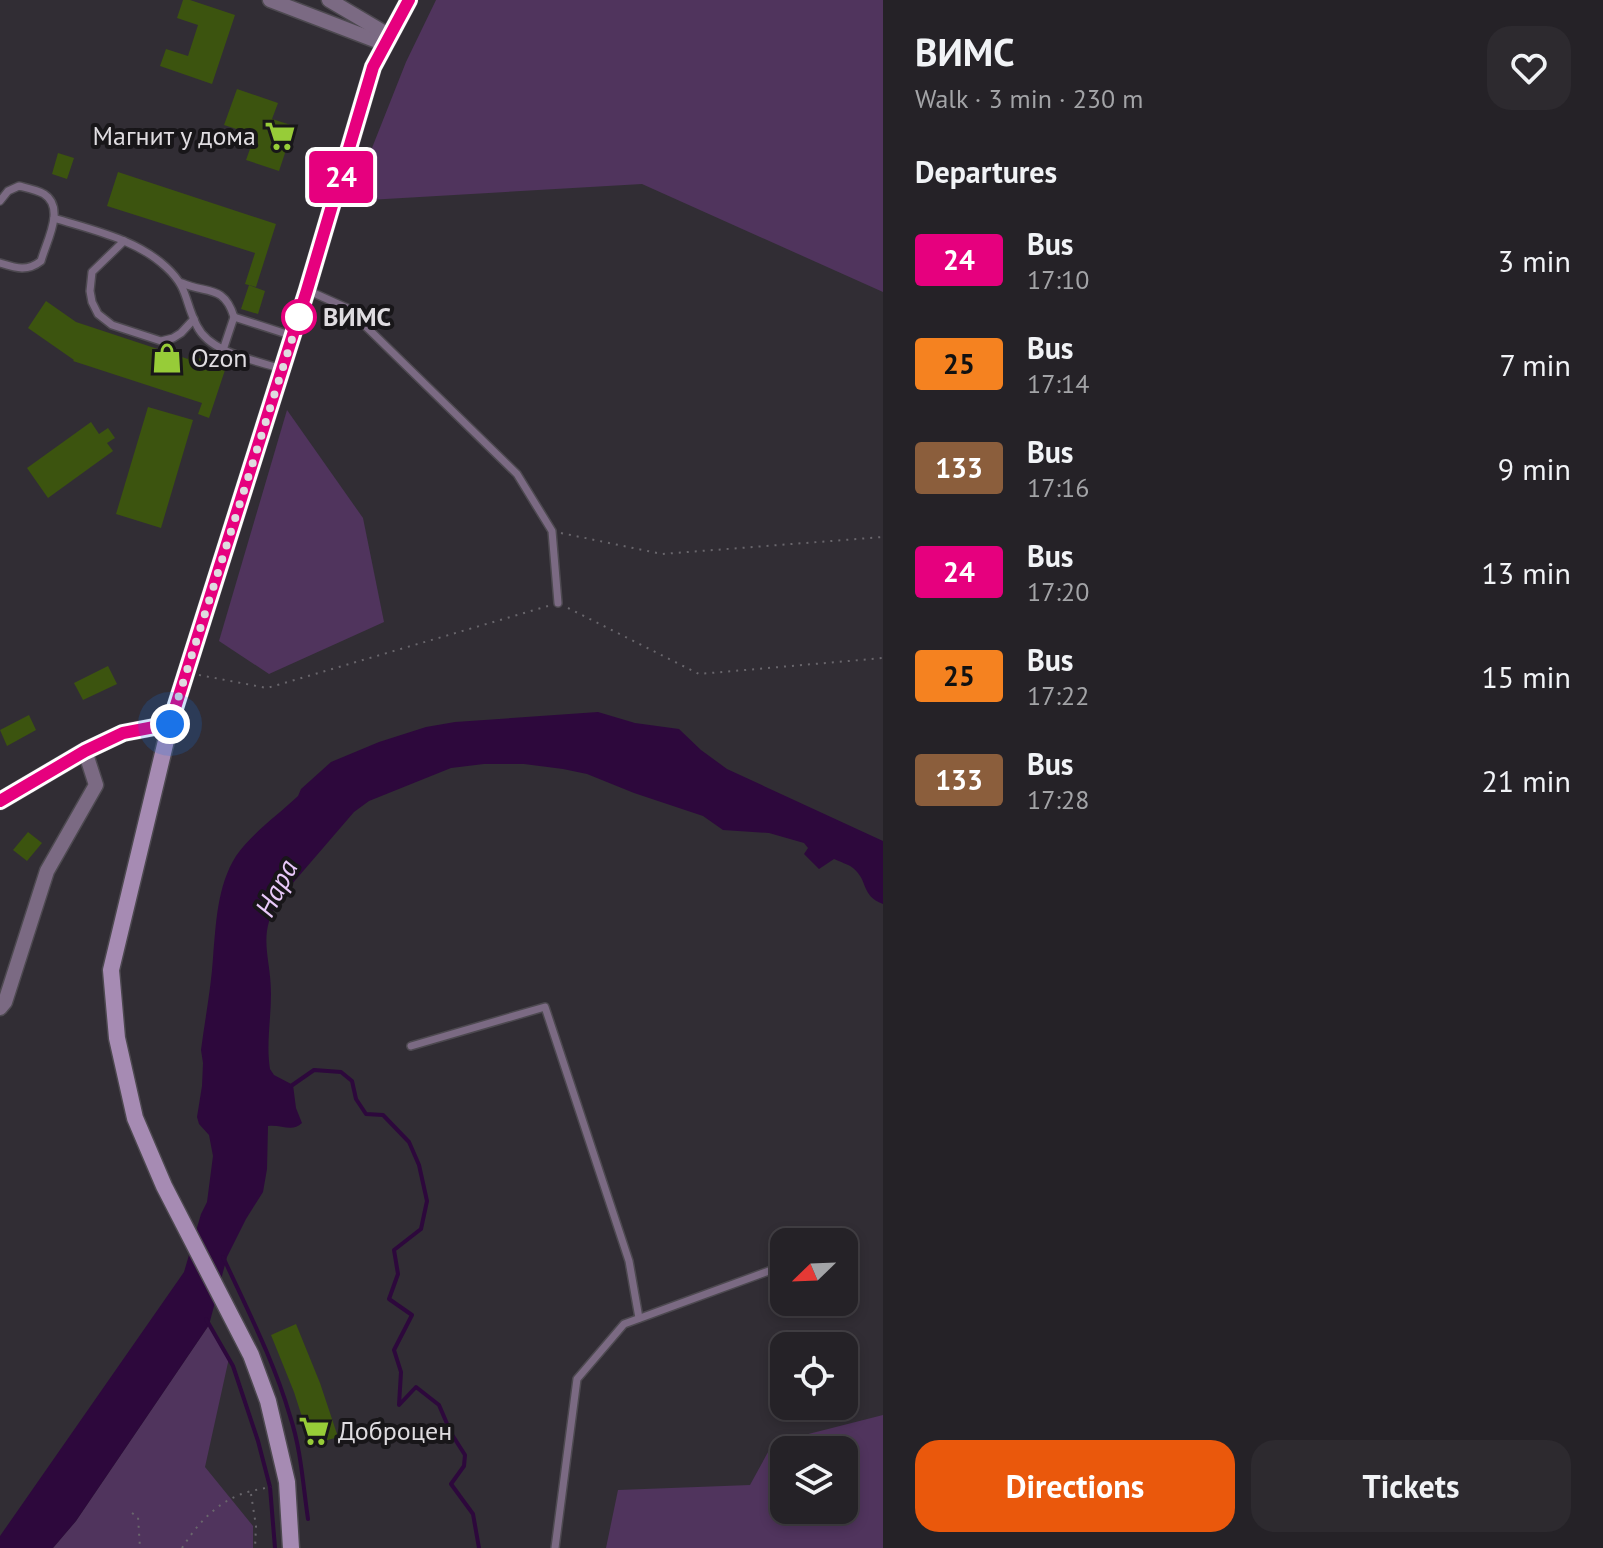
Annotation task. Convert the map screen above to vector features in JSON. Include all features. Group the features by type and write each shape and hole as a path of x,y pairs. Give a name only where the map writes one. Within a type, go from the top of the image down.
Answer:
{"street":[{"path":"270,0 388,40"},
{"path":"329,0 388,40"},
{"path":"291,1548 287,1482 268,1401 251,1355 164,1186 135,1118 117,1038 111,970 170,724 293,336 373,67 409,0"},
{"path":"0,801 85,751 123,733 170,724"},
{"path":"0,1008 5,1002 47,871 96,785 85,751"}],"lane":[{"path":"0,201 8,191 19,186 43,193 53,204 54,218 41,261 25,269 0,263"},
{"path":"54,218 124,241 155,257 182,283 208,288 221,295 231,307 234,317 223,350"},
{"path":"124,241 92,272 90,291 98,314 112,325 161,341 181,333 194,319"},
{"path":"182,283 203,336 223,350 282,369"},
{"path":"307,290 347,308 517,474 552,531 558,603"},
{"path":"234,317 293,336"},
{"path":"411,1046 545,1007 629,1261 639,1318"},
{"path":"555,1548 577,1379 624,1324 770,1271"}],"path":[{"path":"552,531 662,554 883,537"},
{"path":"198,674 267,688 558,603 699,674 883,658"},
{"path":"182,1548 191,1533 216,1508 238,1495 270,1487"},
{"path":"251,1492 256,1526 255,1548"},
{"path":"132,1513 138,1517 140,1548"}],"shaded area":[{"path":"436,0 883,0 883,292 642,184 351,201 406,62"},
{"path":"287,410 363,518 384,622 269,674 219,641"},
{"path":"209,1325 229,1358 205,1467 253,1526 253,1548 53,1548 76,1521"},
{"path":"883,1415 883,1548 606,1548 618,1490 750,1485 770,1448 770,1524 858,1524 858,1436 800,1436"}],"water":[{"name":"Нара","path":"598,712 635,723 679,729 727,769 883,841 883,904 871,896 858,873 849,865 834,859 819,869 804,854 808,848 804,843 769,833 723,830 703,816 587,774 563,769 524,764 451,768 369,801 354,812 280,898 268,924 270,1069 274,1075 293,1085 302,1123 290,1128 268,1126 263,1192 227,1257 209,1325 76,1521 53,1548 0,1548 0,1536 184,1272 207,1202 213,1156 209,1135 197,1117 202,1086 201,1050 218,906 236,856 331,762 379,742 426,727 455,722"}],"building":[{"path":"183,0 235,15 212,84 160,66 166,49 188,56 198,25 177,18"},
{"path":"237,89 278,103 272,119 294,126 279,171 246,160 255,135 224,125"},
{"path":"58,153 74,158 67,179 52,174"},
{"path":"118,172 276,224 256,287 245,284 255,253 107,206"},
{"path":"249,285 265,291 258,314 241,309"},
{"path":"46,301 76,322 188,359 189,355 226,367 209,418 198,414 202,403 73,361 28,328"},
{"path":"148,407 193,420 161,528 116,514"},
{"path":"91,422 99,434 108,428 115,438 107,443 113,451 48,498 27,468"},
{"path":"108,666 117,684 83,700 74,683"},
{"path":"29,715 36,730 7,746 0,730"},
{"path":"28,832 42,843 27,861 13,850"},
{"path":"296,1324 338,1437 311,1445 271,1335"}],"waterway":[{"path":"291,1086 314,1070 341,1072 352,1081 356,1099 366,1114 383,1115 409,1142 419,1165 427,1201 421,1229 394,1250 398,1274 389,1299 412,1315 394,1350 401,1372 399,1405 416,1387 439,1405 465,1455 464,1466 451,1484 473,1514 479,1548"},
{"path":"223,1257 260,1335 284,1396 297,1441 308,1519"},
{"path":"206,1319 233,1366 258,1441 270,1487 275,1548"}],"bus line":[{"name":"24","path":"0,801 85,751 123,733 170,724 307,290 373,67 409,0"}],"place":[{"name":"Магнит у дома","path":"280,136"},
{"name":"ВИМС","path":"299,317"},
{"name":"Ozon","path":"167,358"},
{"name":"Доброцен","path":"314,1431"}],"route":[{"path":"170,724 299,317"}]}
